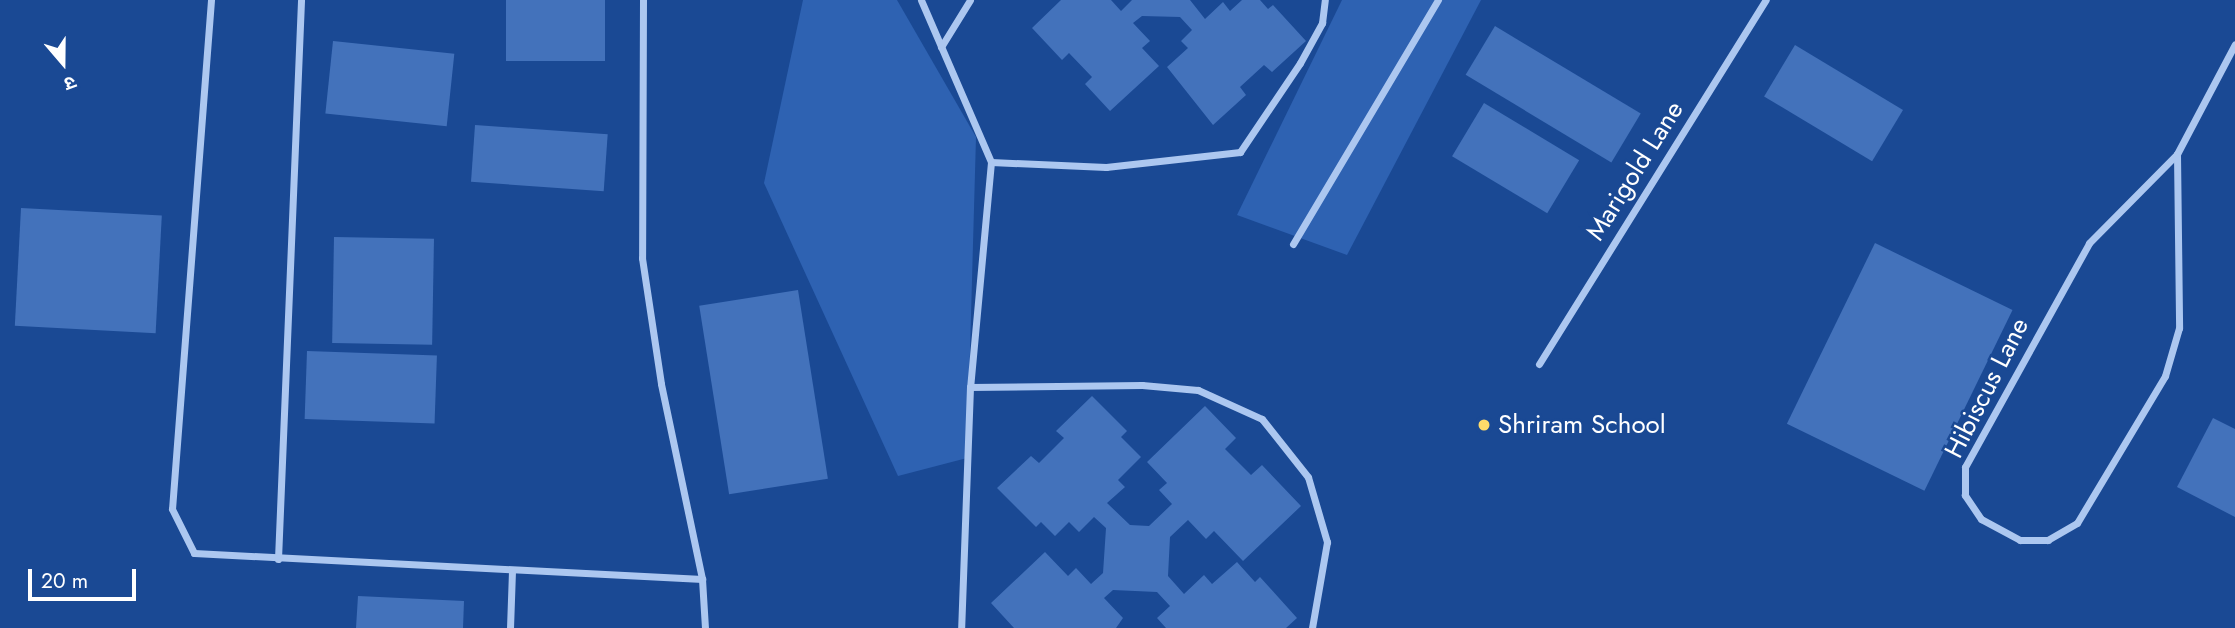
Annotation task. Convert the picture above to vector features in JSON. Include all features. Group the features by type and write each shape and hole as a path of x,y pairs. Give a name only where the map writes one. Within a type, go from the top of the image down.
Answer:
{"street":[{"path":"211,0 172,509 194,553 702,579"},
{"path":"278,559 302,0"},
{"path":"643,0 642,258 661,384 702,579 705,628"},
{"path":"921,0 991,162 970,387 961,628"},
{"path":"941,47 970,0"},
{"path":"991,162 1106,167 1240,152 1300,63 1322,23 1325,0"},
{"path":"1293,244 1438,0"},
{"name":"Marigold Lane","path":"1539,364 1766,0"},
{"name":"Hibiscus Lane","path":"2177,154 2179,328 2165,376 2077,523 2048,540 2020,540 1981,519 1965,495 1965,467 2089,243 2177,154 2235,44"},
{"path":"970,387 1142,385 1198,390 1262,419 1308,478 1327,542 1312,628"},
{"path":"510,628 512,570"}],"shaded area":[{"path":"803,0 897,0 976,137 967,458 898,476 764,183"},
{"path":"1342,0 1481,0 1347,255 1237,215"}],"building":[{"path":"506,0 605,0 605,61 506,61"},
{"path":"1061,0 1111,0 1121,11 1132,0 1190,0 1205,19 1223,2 1230,11 1242,0 1260,0 1268,9 1273,5 1306,41 1272,72 1264,65 1240,87 1246,95 1213,125 1167,67 1188,48 1181,41 1192,30 1180,17 1142,16 1133,23 1150,41 1142,48 1159,66 1110,111 1085,84 1092,77 1069,53 1062,60 1032,28"},
{"path":"1495,26 1641,114 1611,162 1466,75"},
{"path":"333,41 454,54 447,126 325,114"},
{"path":"1795,45 1903,110 1872,161 1764,96"},
{"path":"1484,103 1579,160 1547,213 1452,156"},
{"path":"475,125 608,134 604,191 471,182"},
{"path":"21,208 162,215 156,333 15,326"},
{"path":"334,237 434,239 432,345 332,343"},
{"path":"1875,243 2013,310 1924,491 1787,424"},
{"path":"798,290 828,479 729,494 699,306"},
{"path":"307,351 437,356 435,423 305,419"},
{"path":"1092,396 1127,431 1121,437 1141,457 1118,480 1125,487 1107,503 1130,525 1149,526 1172,504 1159,490 1167,483 1147,462 1205,406 1236,438 1225,449 1251,475 1262,465 1301,506 1243,561 1214,531 1206,539 1188,520 1170,537 1168,576 1184,594 1204,575 1212,584 1237,562 1255,582 1260,577 1297,618 1286,628 1166,628 1157,618 1170,606 1157,592 1113,590 1104,598 1123,618 1116,628 1014,628 991,603 1045,552 1068,576 1076,568 1091,584 1103,573 1106,528 1094,517 1079,532 1069,522 1055,536 1041,522 1036,527 997,488 1031,456 1039,463 1064,438 1056,431"},
{"path":"2213,418 2235,429 2235,517 2177,487"},
{"path":"358,596 464,601 463,628 356,628"}],"place":[{"name":"Shriram School","path":"1484,425"}]}
